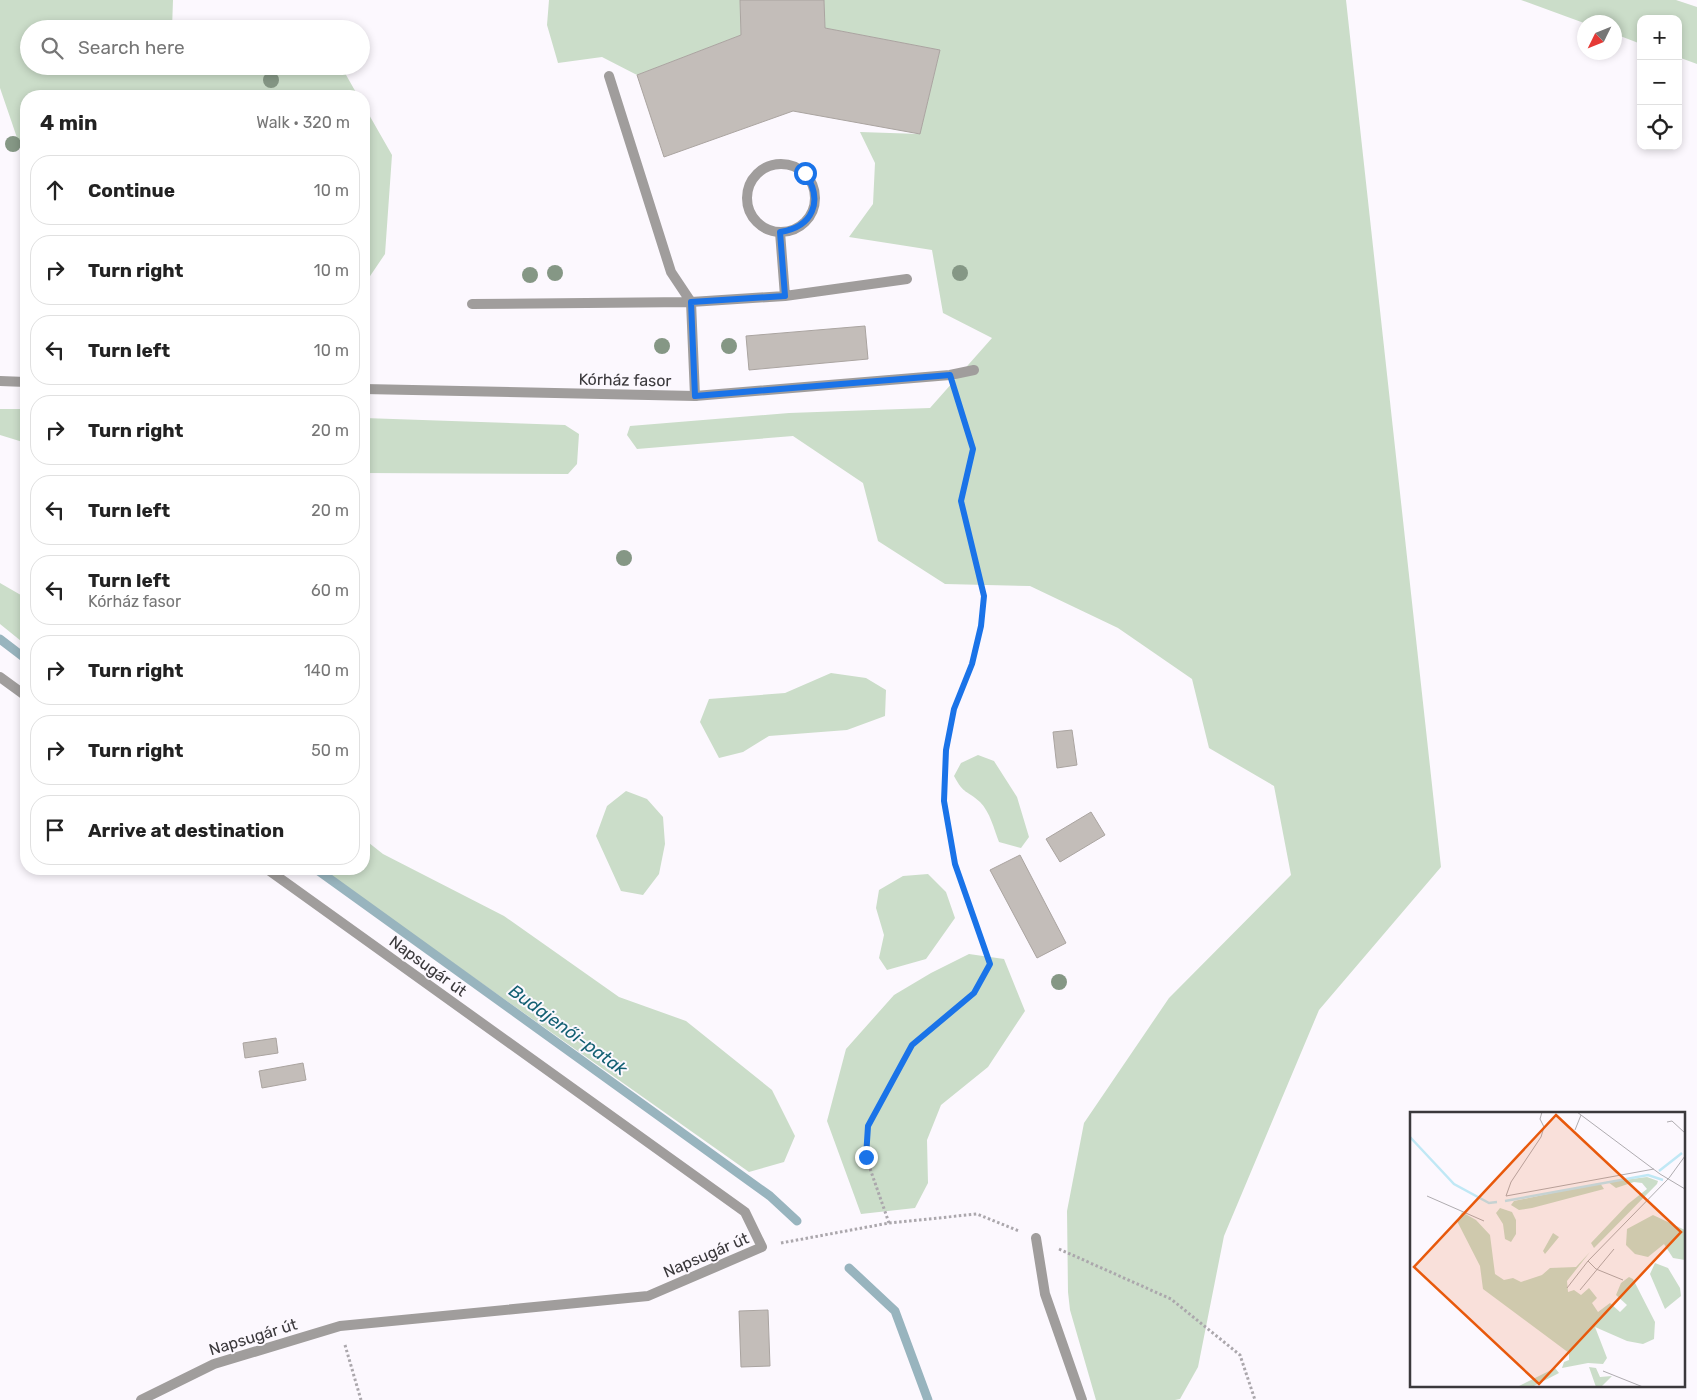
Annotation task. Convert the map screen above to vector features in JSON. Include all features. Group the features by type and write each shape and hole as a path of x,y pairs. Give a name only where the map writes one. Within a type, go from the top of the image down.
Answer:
{"street":[{"path":"609,76 671,272 691,302 695,396"},
{"path":"785,163 795,166 805,173 812,183 815,194 810,216 802,225 792,230 780,232 769,230 759,224 752,216 746,195 754,175 773,164 785,163"},
{"path":"780,232 785,296"},
{"path":"472,304 691,302 785,296 907,279"},
{"name":"Kórház fasor","path":"370,389 695,396 950,375 974,370"},
{"path":"0,381 20,382"},
{"path":"0,677 20,692"},
{"name":"Napsugár út","path":"141,1400 214,1364 340,1326 648,1296 762,1247 745,1212 275,875"},
{"path":"1036,1238 1045,1294 1082,1400"}],"path":[{"path":"889,1222 866,1157 868,1126 912,1045 974,993 990,964 955,864 944,801 946,750 954,709 972,664 981,626 984,596 961,501 973,449 950,375"},
{"path":"340,1326 361,1400"}],"green space":[{"path":"0,0 173,0 172,20 20,20 20,75 346,75 355,90 20,90 20,146 0,88"},
{"path":"549,0 740,0 741,35 637,75 602,57 558,63 547,25"},
{"path":"824,0 1346,0 1441,867 1319,1010 1224,1236 1198,1367 1180,1399 1096,1400 1070,1310 1067,1211 1084,1123 1169,998 1291,875 1274,786 1209,748 1192,679 1118,628 1030,586 945,584 878,541 863,483 793,436 637,449 627,435 630,426 789,413 930,408 992,338 943,313 932,250 849,237 873,204 875,163 860,132 920,134 940,50 825,28"},
{"path":"1521,0 1676,0 1697,7 1697,64 1682,58 1682,15 1637,15 1637,42 1622,37 1622,15 1577,15 1577,20"},
{"path":"370,116 392,155 385,254 370,276"},
{"path":"0,409 20,409 20,441 0,435"},
{"path":"370,418 565,425 579,434 577,464 568,474 370,473"},
{"path":"0,583 20,595 20,640 0,624"},
{"path":"831,673 866,678 886,690 885,716 847,730 769,736 743,752 719,758 700,722 709,699 785,693"},
{"path":"978,755 994,761 1017,797 1029,837 1021,848 999,842 983,806 976,798 963,789 954,776 961,763"},
{"path":"626,791 647,799 663,817 665,844 659,874 643,895 621,891 596,836 607,806"},
{"path":"370,844 383,854 504,916 619,997 686,1021 772,1090 795,1136 784,1162 749,1172 328,875 370,875"},
{"path":"928,874 946,892 955,918 926,959 887,970 879,958 884,935 876,908 879,890 903,876"},
{"path":"969,954 1004,959 1025,1011 988,1067 941,1105 927,1140 928,1183 915,1208 861,1214 827,1121 846,1049 894,995 931,973"}],"building":[{"path":"740,0 824,0 825,28 940,50 920,134 793,111 664,157 637,75 741,35"},
{"path":"865,326 868,359 749,370 746,336"},
{"path":"1072,730 1077,765 1057,768 1053,732"},
{"path":"1091,812 1105,835 1060,862 1046,839"},
{"path":"1020,855 1066,943 1037,958 990,870"},
{"path":"276,1038 278,1053 245,1058 243,1043"},
{"path":"303,1063 306,1080 262,1088 259,1071"},
{"path":"768,1310 770,1366 741,1367 739,1311"}],"waterway":[{"name":"Budajenői-patak","path":"0,639 20,654"},
{"name":"Budajenői-patak","path":"324,875 770,1196 797,1221"},
{"name":"Budajenői-patak","path":"849,1268 895,1311 928,1400"}],"route":[{"path":"805,173 812,183 815,194 810,216 802,225 792,230 780,232 785,296 691,302 695,396 950,375 973,449 961,501 984,596 981,626 972,664 954,709 946,750 944,801 955,864 990,964 974,993 912,1045 868,1126 866,1157"}]}
